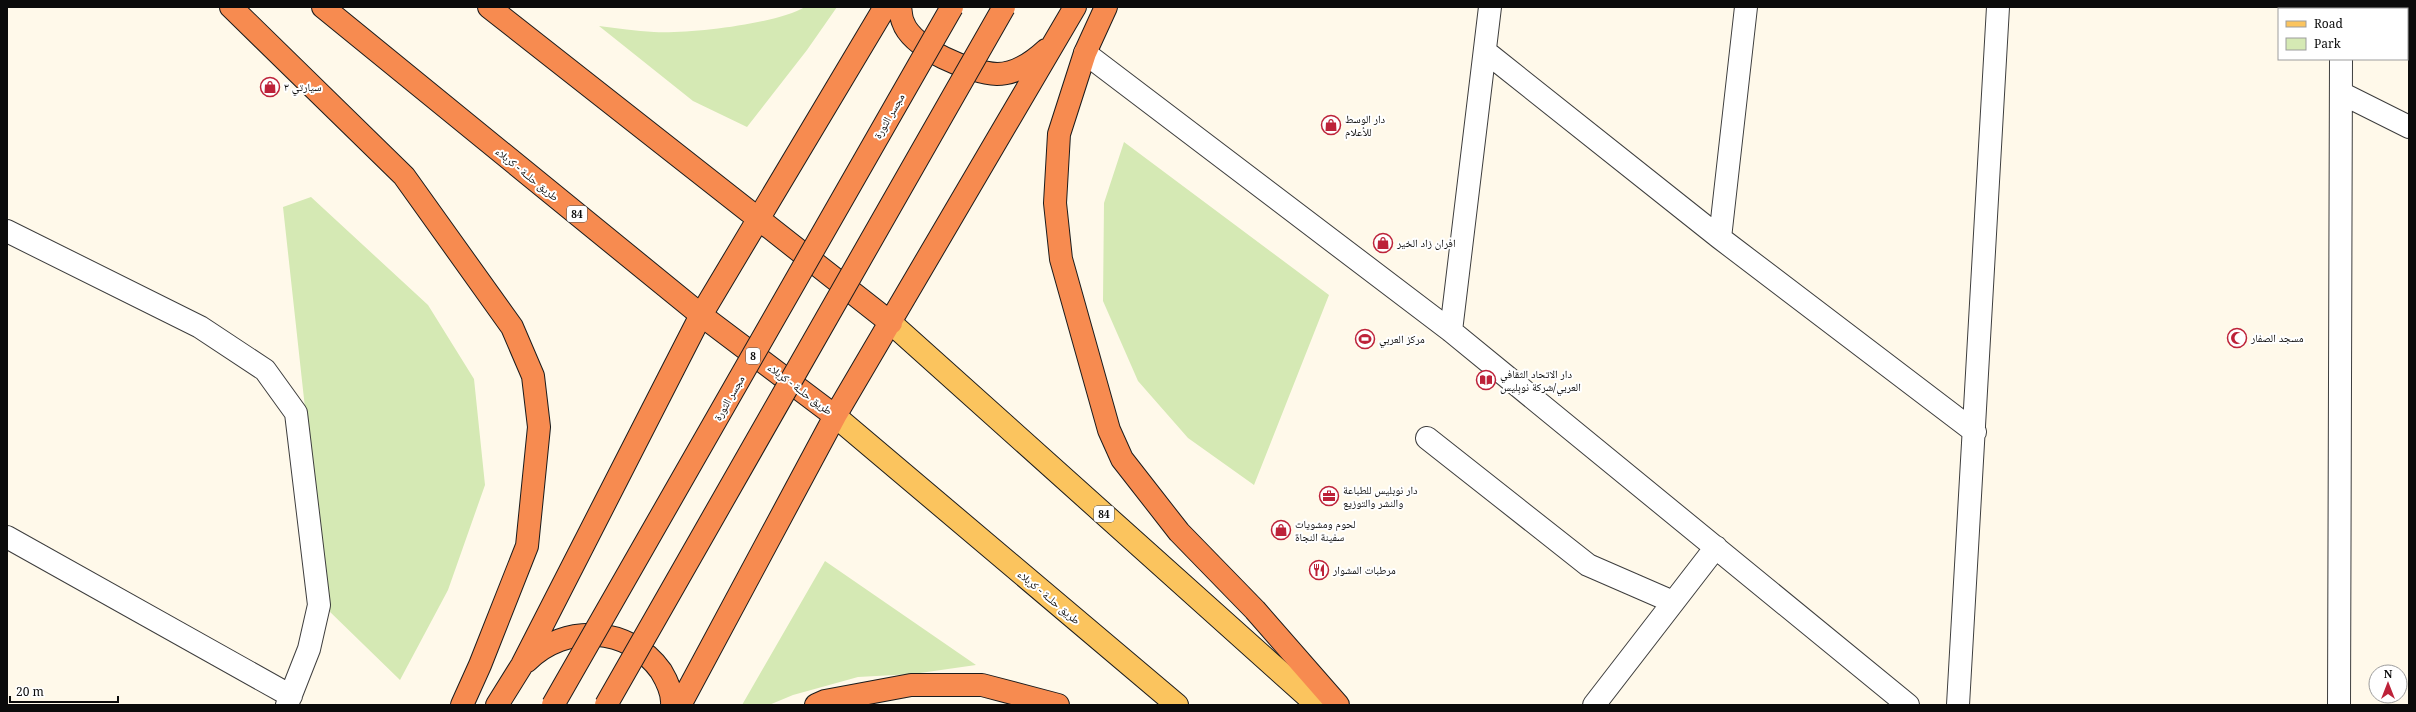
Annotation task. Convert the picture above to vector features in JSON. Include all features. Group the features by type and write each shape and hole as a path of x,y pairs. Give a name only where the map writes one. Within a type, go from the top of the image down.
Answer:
{"highway":[{"path":"231,7 404,176 512,327 533,376 539,427 526,546 480,665 462,705"},
{"name":"طريق حلــة - كربلاء","path":"322,7 701,315 835,416"},
{"name":"84","path":"489,7 892,323"},
{"path":"497,705 522,665 701,315 885,7"},
{"path":"900,7 903,23 916,38 934,53 954,63 976,70 998,74 1015,70 1033,62 1056,40"},
{"name":"مجسر الثورة","path":"553,705 952,7"},
{"path":"606,705 1004,7"},
{"path":"680,705 835,416 892,323 1075,7"},
{"path":"1106,7 1085,53 1058,134 1055,202 1060,259 1109,430 1122,459 1179,532 1255,610 1338,705"},
{"path":"522,665 536,652 551,643 569,636 587,634 624,640 654,662 665,677 673,697 672,705"},
{"path":"816,705 825,701 911,685 982,685 1058,705"}],"main road":[{"name":"84","path":"892,323 1317,705"},
{"name":"طريق حلــة - كربلاء","path":"835,416 1177,705"}],"street":[{"path":"1451,331 1486,52 1490,7"},
{"path":"1720,238 1746,7"},
{"path":"1958,705 1975,432 1998,7"},
{"path":"1486,52 1720,238 1975,432"},
{"path":"1085,53 1451,331 1908,705"},
{"path":"2339,705 2341,60"},
{"path":"2341,93 2409,127"},
{"path":"7,231 200,327 265,370 296,413 319,604 309,649 289,700 7,537"},
{"path":"1427,438 1588,565 1673,602"},
{"path":"1594,705 1716,547"}],"green space":[{"path":"805,7 837,7 807,50 747,127 693,101 599,26 654,32 732,27 774,18 792,13"},
{"path":"1124,142 1329,295 1254,485 1188,438 1138,381 1103,301 1104,203"},
{"path":"311,197 428,305 474,379 485,485 448,590 400,680 327,609 283,207"},
{"path":"825,561 976,665 913,674 858,677 793,695 769,705 742,705"}],"place":[{"name":"سيارتي ٣","path":"270,87"},
{"name":"دار الوسط للأعلام","path":"1331,125"},
{"name":"افران زاد الخير","path":"1383,243"},
{"name":"مسجد الصفار","path":"2237,338"},
{"name":"مركز العربي","path":"1365,339"},
{"name":"دار الاتحاد الثقافي العربي/شركة نوبِليس","path":"1486,380"},
{"name":"دار نوبليس للطباعة والنشر والتوزيع","path":"1329,496"},
{"name":"لحوم ومشويات سفينة النجاة","path":"1281,530"},
{"name":"مرطبات المشوار","path":"1319,570"}]}
